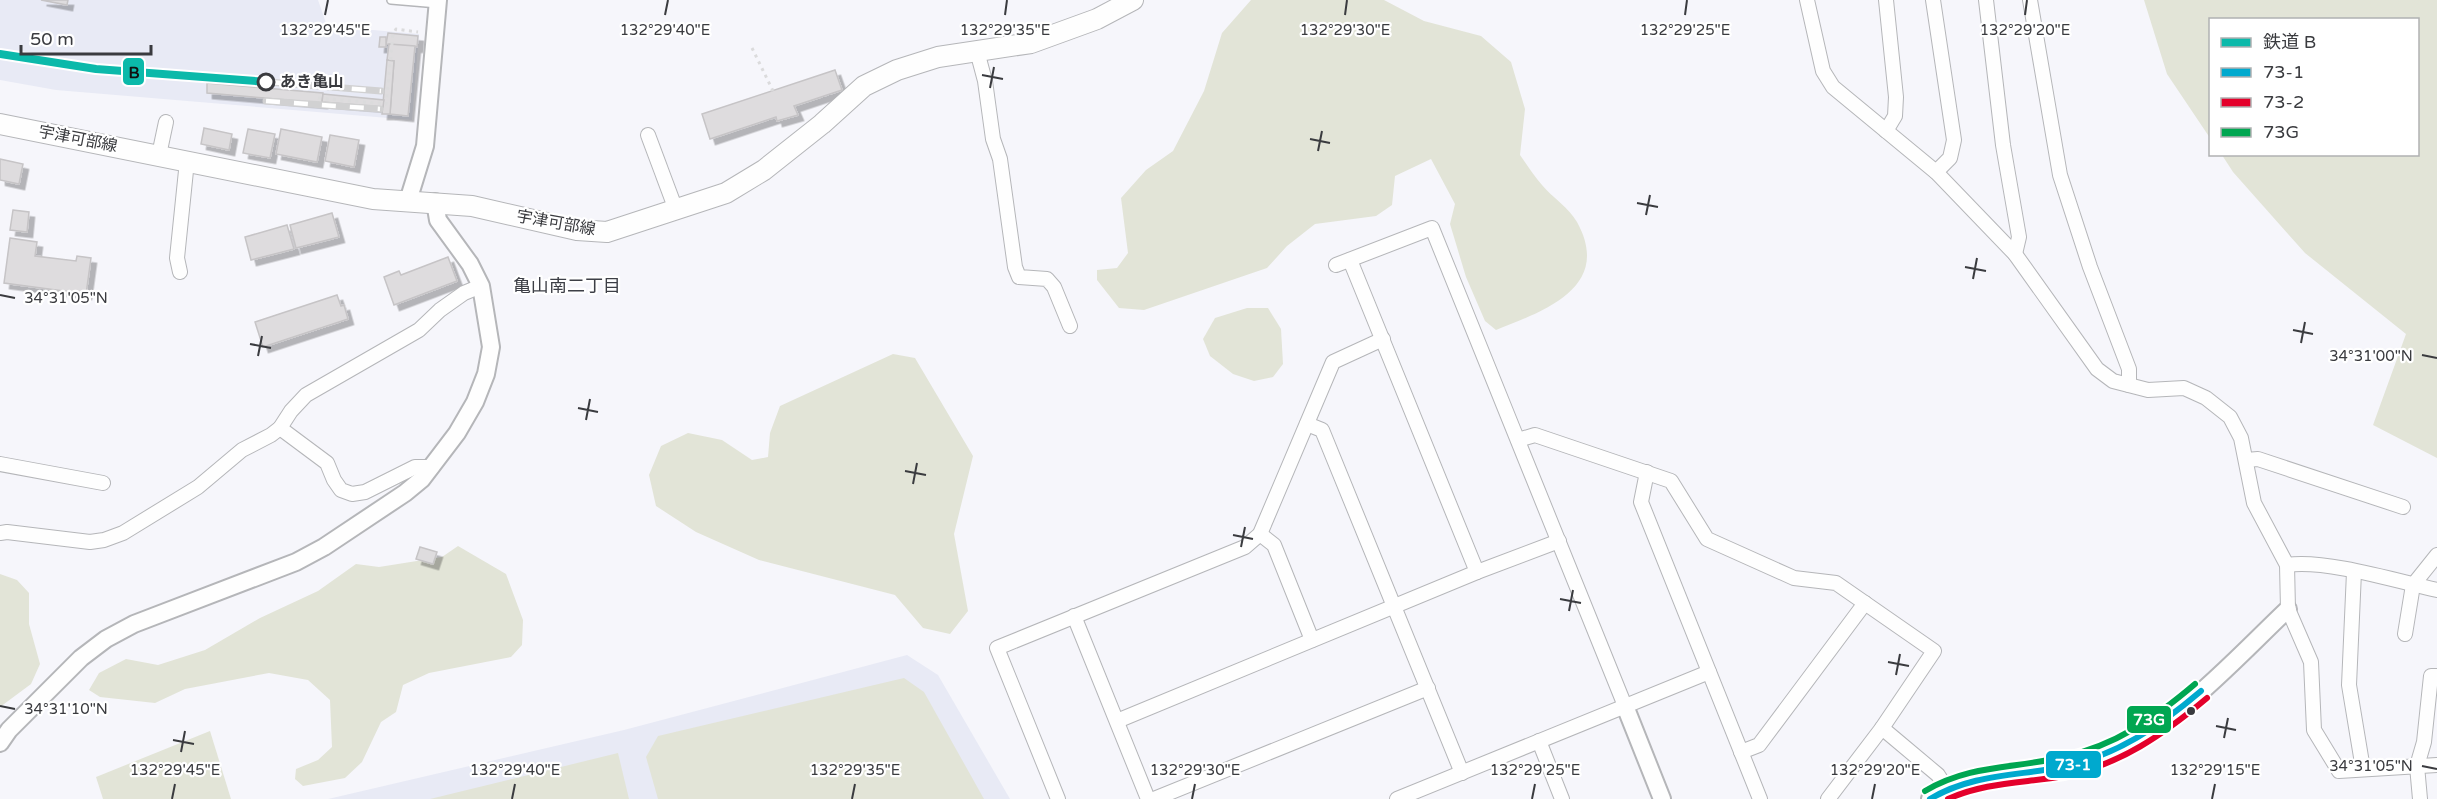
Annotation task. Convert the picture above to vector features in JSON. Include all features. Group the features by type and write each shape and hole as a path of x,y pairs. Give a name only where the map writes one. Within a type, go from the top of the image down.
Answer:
{"main road":[{"name":"宇津可部線","path":"0,124 373,199 472,206 577,230 607,232 726,194 764,170 822,124 864,86 897,70 938,57 1031,43 1097,19 1132,0"}],"street":[{"path":"1807,0 1823,71 1833,87 1936,172 2015,254 2097,369 2113,381 2148,390 2184,388 2206,398 2230,417 2241,438 2254,504 2287,565 2288,609 2311,662 2314,730 2339,771 2437,765"},
{"path":"1886,0 1896,97 1894,116 1886,131"},
{"path":"1933,0 1954,140 1950,158 1936,172"},
{"path":"1986,0 2003,145 2019,237 2015,254"},
{"path":"2030,0 2060,175 2090,267 2128,369 2129,385"},
{"path":"408,201 425,146 438,2"},
{"path":"977,51 985,81 993,140 1000,159 1015,267 1019,277 1047,279 1054,286 1070,326"},
{"path":"159,156 166,122"},
{"path":"648,135 676,210"},
{"path":"180,272 177,258 187,161"},
{"path":"0,743 9,730 74,666 106,639 134,624 296,562 324,547 405,493 432,467 457,433 475,402 486,374 491,347 481,286 470,264 438,219 435,202"},
{"path":"1336,265 1432,228 1662,799"},
{"path":"1350,260 1477,572"},
{"path":"0,533 90,542 123,533 198,486 242,450 271,435 280,428 291,411 306,395 419,330 440,310 464,293 481,286"},
{"path":"1058,799 998,648 1245,547 1260,534 1333,362 1383,339"},
{"path":"1307,424 1322,430 1462,772"},
{"path":"280,428 327,463 334,480 342,490 352,494 365,492 415,467 432,467"},
{"path":"1518,440 1535,435 1671,481 1707,539 1794,578 1836,582 1934,651 1882,728 1828,799"},
{"path":"2247,460 2258,459 2403,507"},
{"path":"0,464 103,483"},
{"path":"1647,472 1641,502 1760,799"},
{"path":"1260,534 1274,545 1312,640"},
{"path":"1117,721 1477,572 1559,541"},
{"path":"2406,634 2413,585 2437,555"},
{"path":"2287,565 2300,563 2437,590"},
{"path":"2354,572 2349,685 2363,769"},
{"path":"1741,752 1760,745 1865,603"},
{"path":"1930,799 1965,782 2009,772 2062,767 2099,757 2132,743 2164,722 2288,609"},
{"path":"1074,616 1148,799"},
{"path":"1397,799 1709,672"},
{"path":"2420,799 2417,766 2424,742 2431,676 2437,676"},
{"path":"1154,799 1428,688"},
{"path":"1882,728 1938,775 1947,789"},
{"path":"1539,741 1562,799"}],"lane":[{"path":"393,0 438,2"}],"path":[{"path":"318,98 386,104 393,34 396,29 423,32"},
{"path":"752,48 773,91"}],"shaded area":[{"path":"0,0 318,0 327,26 419,34 412,120 56,90 0,80"},
{"path":"1251,0 1384,0 1424,21 1481,36 1511,62 1525,109 1520,155 1542,185 1577,222 1586,245 1586,264 1580,280 1552,305 1496,330 1485,321 1466,277 1450,224 1455,204 1431,159 1395,176 1392,205 1376,216 1315,224 1287,246 1267,268 1144,310 1119,308 1097,280 1097,270 1117,268 1128,253 1121,198 1146,170 1173,151 1204,91 1222,33"},
{"path":"2144,0 2437,0 2437,458 2373,425 2406,334 2305,253 2233,172 2223,156 2419,156 2419,18 2209,18 2209,137 2167,74"},
{"path":"1247,308 1268,308 1281,329 1283,364 1273,377 1254,381 1233,374 1210,356 1203,339 1215,318"},
{"path":"893,354 915,358 973,456 954,534 968,611 950,634 923,628 895,595 759,560 696,532 656,506 649,475 661,446 688,433 722,440 752,460 768,457 770,433 780,406"},
{"path":"458,546 506,574 523,620 522,645 511,657 429,673 403,685 396,712 381,722 362,762 345,778 303,786 295,779 296,769 318,760 332,747 330,700 308,680 269,673 185,689 155,703 100,697 89,690 99,673 126,659 158,665 205,650 260,618 318,591 356,564 379,567 442,557"},
{"path":"0,574 17,580 29,593 29,624 40,664 31,684 0,707"},
{"path":"907,655 938,675 1010,799 328,799 624,730"},
{"path":"904,678 924,692 984,799 658,799 646,757 658,736"},
{"path":"210,731 231,799 103,799 96,777"},
{"path":"618,753 629,799 430,799"}],"building":[{"path":"41,0 68,0 67,5"},
{"path":"388,33 418,36 417,47 386,44"},
{"path":"380,37 386,37 386,47 379,47"},
{"path":"389,44 415,46 408,116 390,114 394,61 387,60"},
{"path":"387,60 394,61 390,114 382,114"},
{"path":"835,70 842,90 794,106 798,115 777,121 776,117 710,139 702,114"},
{"path":"207,83 323,93 322,103 207,93"},
{"path":"323,94 384,100 383,107 322,102"},
{"path":"204,128 232,134 229,150 201,144"},
{"path":"248,129 275,134 270,158 243,153"},
{"path":"281,129 322,137 317,162 276,154"},
{"path":"330,135 359,140 354,167 325,161"},
{"path":"0,159 23,164 19,184 0,180"},
{"path":"13,210 29,212 27,232 10,230"},
{"path":"332,213 339,237 296,248 290,225"},
{"path":"287,225 294,249 251,260 245,237"},
{"path":"10,238 37,242 35,256 76,261 77,256 91,258 86,294 4,283"},
{"path":"448,257 457,281 394,305 384,277 399,271 401,275"},
{"path":"337,295 341,306 344,305 348,319 263,347 255,322"},
{"path":"420,547 437,552 433,564 416,559"}],"railway":[{"path":"268,82 381,91"},
{"path":"266,101 380,109"}],"rail line":[{"name":"B","path":"0,54 96,69 268,82"}],"transit line":[{"name":"73G","path":"1925,791 1959,776 1993,768 2045,761 2100,746 2134,729 2195,684"},
{"name":"73-1","path":"1930,799 1978,780 2062,767 2101,755 2153,728 2201,691"},
{"name":"73-2","path":"1948,799 1976,789 2064,776 2104,764 2158,736 2207,698"}],"place":[{"name":"あき亀山","path":"266,82"}],"district":[{"name":"亀山南二丁目","path":"567,286"}]}
